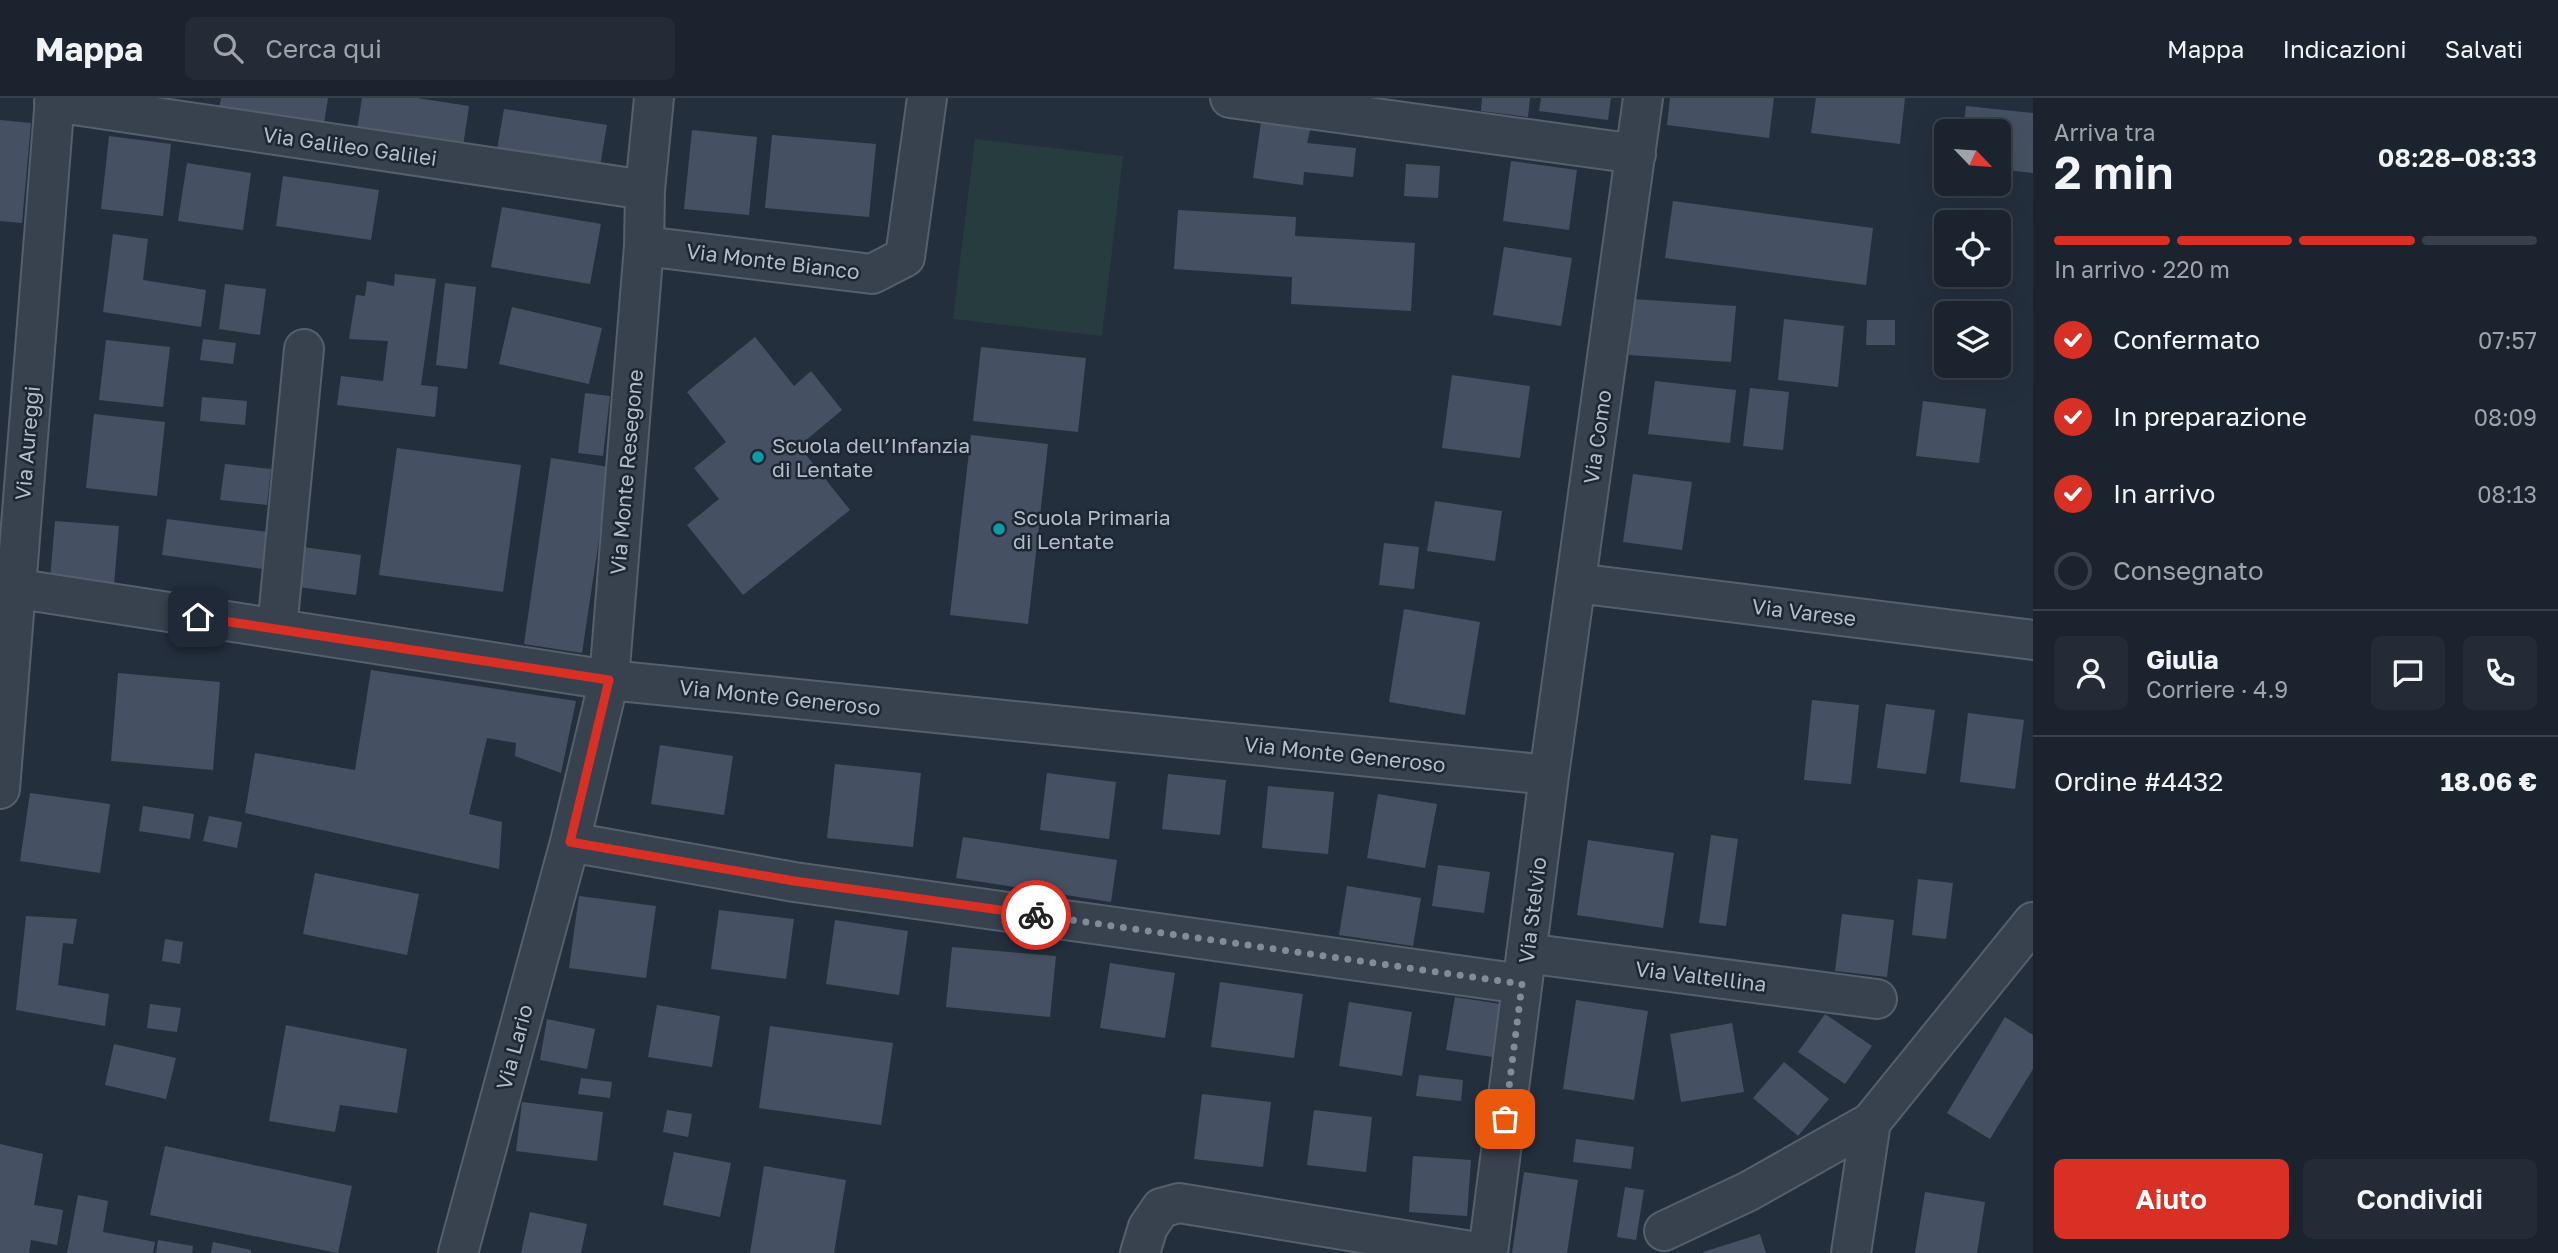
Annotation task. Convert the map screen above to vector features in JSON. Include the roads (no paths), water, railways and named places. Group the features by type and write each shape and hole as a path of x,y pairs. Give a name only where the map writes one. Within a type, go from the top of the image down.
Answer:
{"street":[{"name":"Via Monte Resegone","path":"570,842 609,680 645,246 645,190 654,98"},
{"name":"Via Monte Bianco","path":"645,246 872,274 905,257 928,98"},
{"path":"1230,98 1636,154"},
{"name":"Via Como","path":"1549,775 1643,98"},
{"name":"Via Galileo Galilei","path":"55,100 645,190"},
{"name":"Via Aureggi","path":"0,789 8,588 55,100"},
{"path":"277,629 304,349"},
{"name":"Via Varese","path":"1576,583 2033,640"},
{"name":"Via Monte Generoso","path":"8,588 609,680 1549,775"},
{"name":"Via Stelvio","path":"1486,1253 1549,775"},
{"name":"Via Valtellina","path":"570,842 794,881 1524,969 1877,999"},
{"name":"Via Lario","path":"458,1253 570,842"},
{"path":"1664,1231 1749,1191 1871,1122 2027,940"},
{"path":"1851,1253 1871,1122"},
{"path":"1140,1250 1148,1227 1161,1208 1179,1203 1486,1253"}],"place":[{"name":"Scuola dell’Infanzia di Lentate","path":"758,457"},
{"name":"Scuola Primaria di Lentate","path":"999,529"}]}
